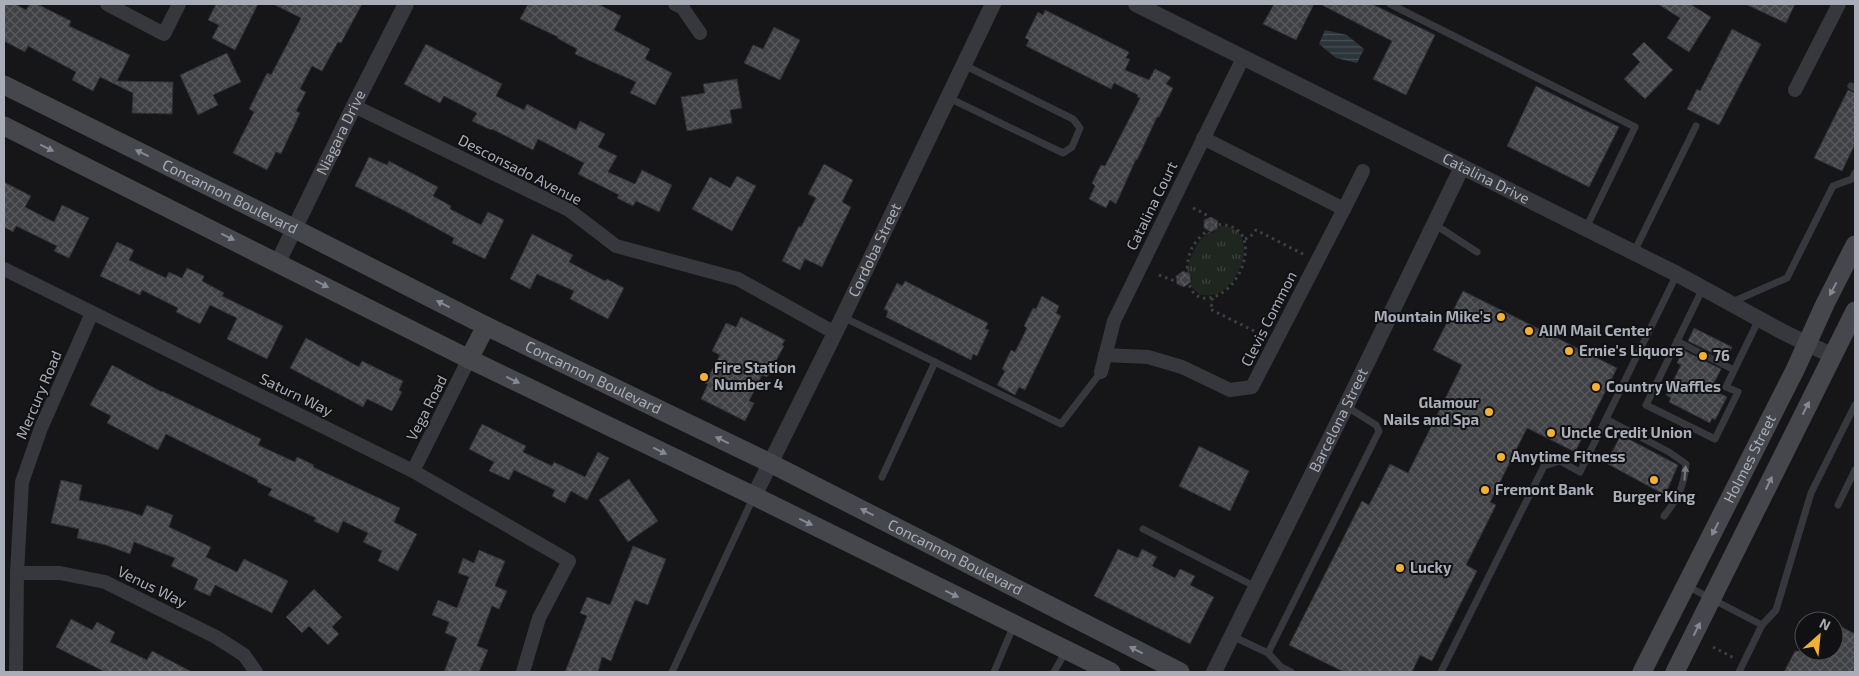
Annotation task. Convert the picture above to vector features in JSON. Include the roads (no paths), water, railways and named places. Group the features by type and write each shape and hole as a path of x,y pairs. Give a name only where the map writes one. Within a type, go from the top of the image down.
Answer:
{"main road":[{"name":"Concannon Boulevard","path":"4,85 486,326 770,463 1180,672"},
{"path":"4,126 469,359 754,496 1111,672"},
{"name":"Holmes Street","path":"1642,672 1855,246"},
{"name":"Holmes Street","path":"1675,672 1855,311"},
{"path":"469,359 486,326"}],"street":[{"path":"106,4 164,34 179,4"},
{"name":"Niagara Drive","path":"278,262 406,4"},
{"path":"675,4 682,7 700,34"},
{"name":"Cordoba Street","path":"754,496 835,333 993,4"},
{"name":"Catalina Drive","path":"1136,4 1634,252 1833,356"},
{"path":"1795,90 1839,4"},
{"name":"Catalina Court","path":"1101,372 1114,321 1243,58"},
{"name":"Desconsado Avenue","path":"354,106 569,210 616,246 738,279 835,333"},
{"path":"1204,138 1344,209"},
{"name":"Barcelona Street","path":"1214,672 1462,167"},
{"name":"Clevis Common","path":"1105,355 1148,357 1182,367 1230,390 1252,387 1362,171"},
{"name":"Saturn Way","path":"4,269 412,471 569,561 539,618 523,672"},
{"name":"Mercury Road","path":"16,672 17,573 22,482 41,428 92,313"},
{"name":"Vega Road","path":"412,471 469,359"},
{"name":"Venus Way","path":"17,573 60,573 104,582 216,637 244,655 256,672"}],"lane":[{"path":"1390,4 1635,127 1586,228"},
{"path":"948,97 1063,153 1072,147 1080,128 1073,119 963,65"},
{"path":"1634,252 1696,126"},
{"path":"1730,303 1788,278 1833,186 1852,179 1855,173"},
{"path":"1434,224 1477,252"},
{"path":"1441,672 1544,466 1560,461 1580,472 1677,274"},
{"path":"1703,288 1646,405 1715,438 1738,392 1726,387 1759,319"},
{"path":"842,317 1060,424 1101,372"},
{"path":"1677,340 1734,370"},
{"path":"882,476 935,362"},
{"path":"1740,672 1762,624 1776,610 1811,493 1853,417 1855,405"},
{"path":"1268,653 1379,431 1376,425 1346,406"},
{"path":"1606,419 1669,452 1686,464 1684,482 1676,500 1664,516"},
{"path":"1838,504 1855,470"},
{"path":"672,672 754,496"},
{"path":"1143,529 1256,587"},
{"path":"1686,586 1762,624"},
{"path":"994,672 1014,625"},
{"path":"1232,636 1268,653 1282,668 1291,672"},
{"path":"1054,672 1066,650"}],"place":[{"name":"Mountain Mike's","path":"1501,317"},
{"name":"AIM Mail Center","path":"1529,331"},
{"name":"Ernie's Liquors","path":"1569,351"},
{"name":"76","path":"1703,356"},
{"name":"Fire Station Number 4","path":"704,377"},
{"name":"Country Waffles","path":"1596,387"},
{"name":"Glamour Nails and Spa","path":"1489,412"},
{"name":"Uncle Credit Union","path":"1551,433"},
{"name":"Anytime Fitness","path":"1501,457"},
{"name":"Burger King","path":"1654,480"},
{"name":"Fremont Bank","path":"1485,490"},
{"name":"Lucky","path":"1400,568"}]}
